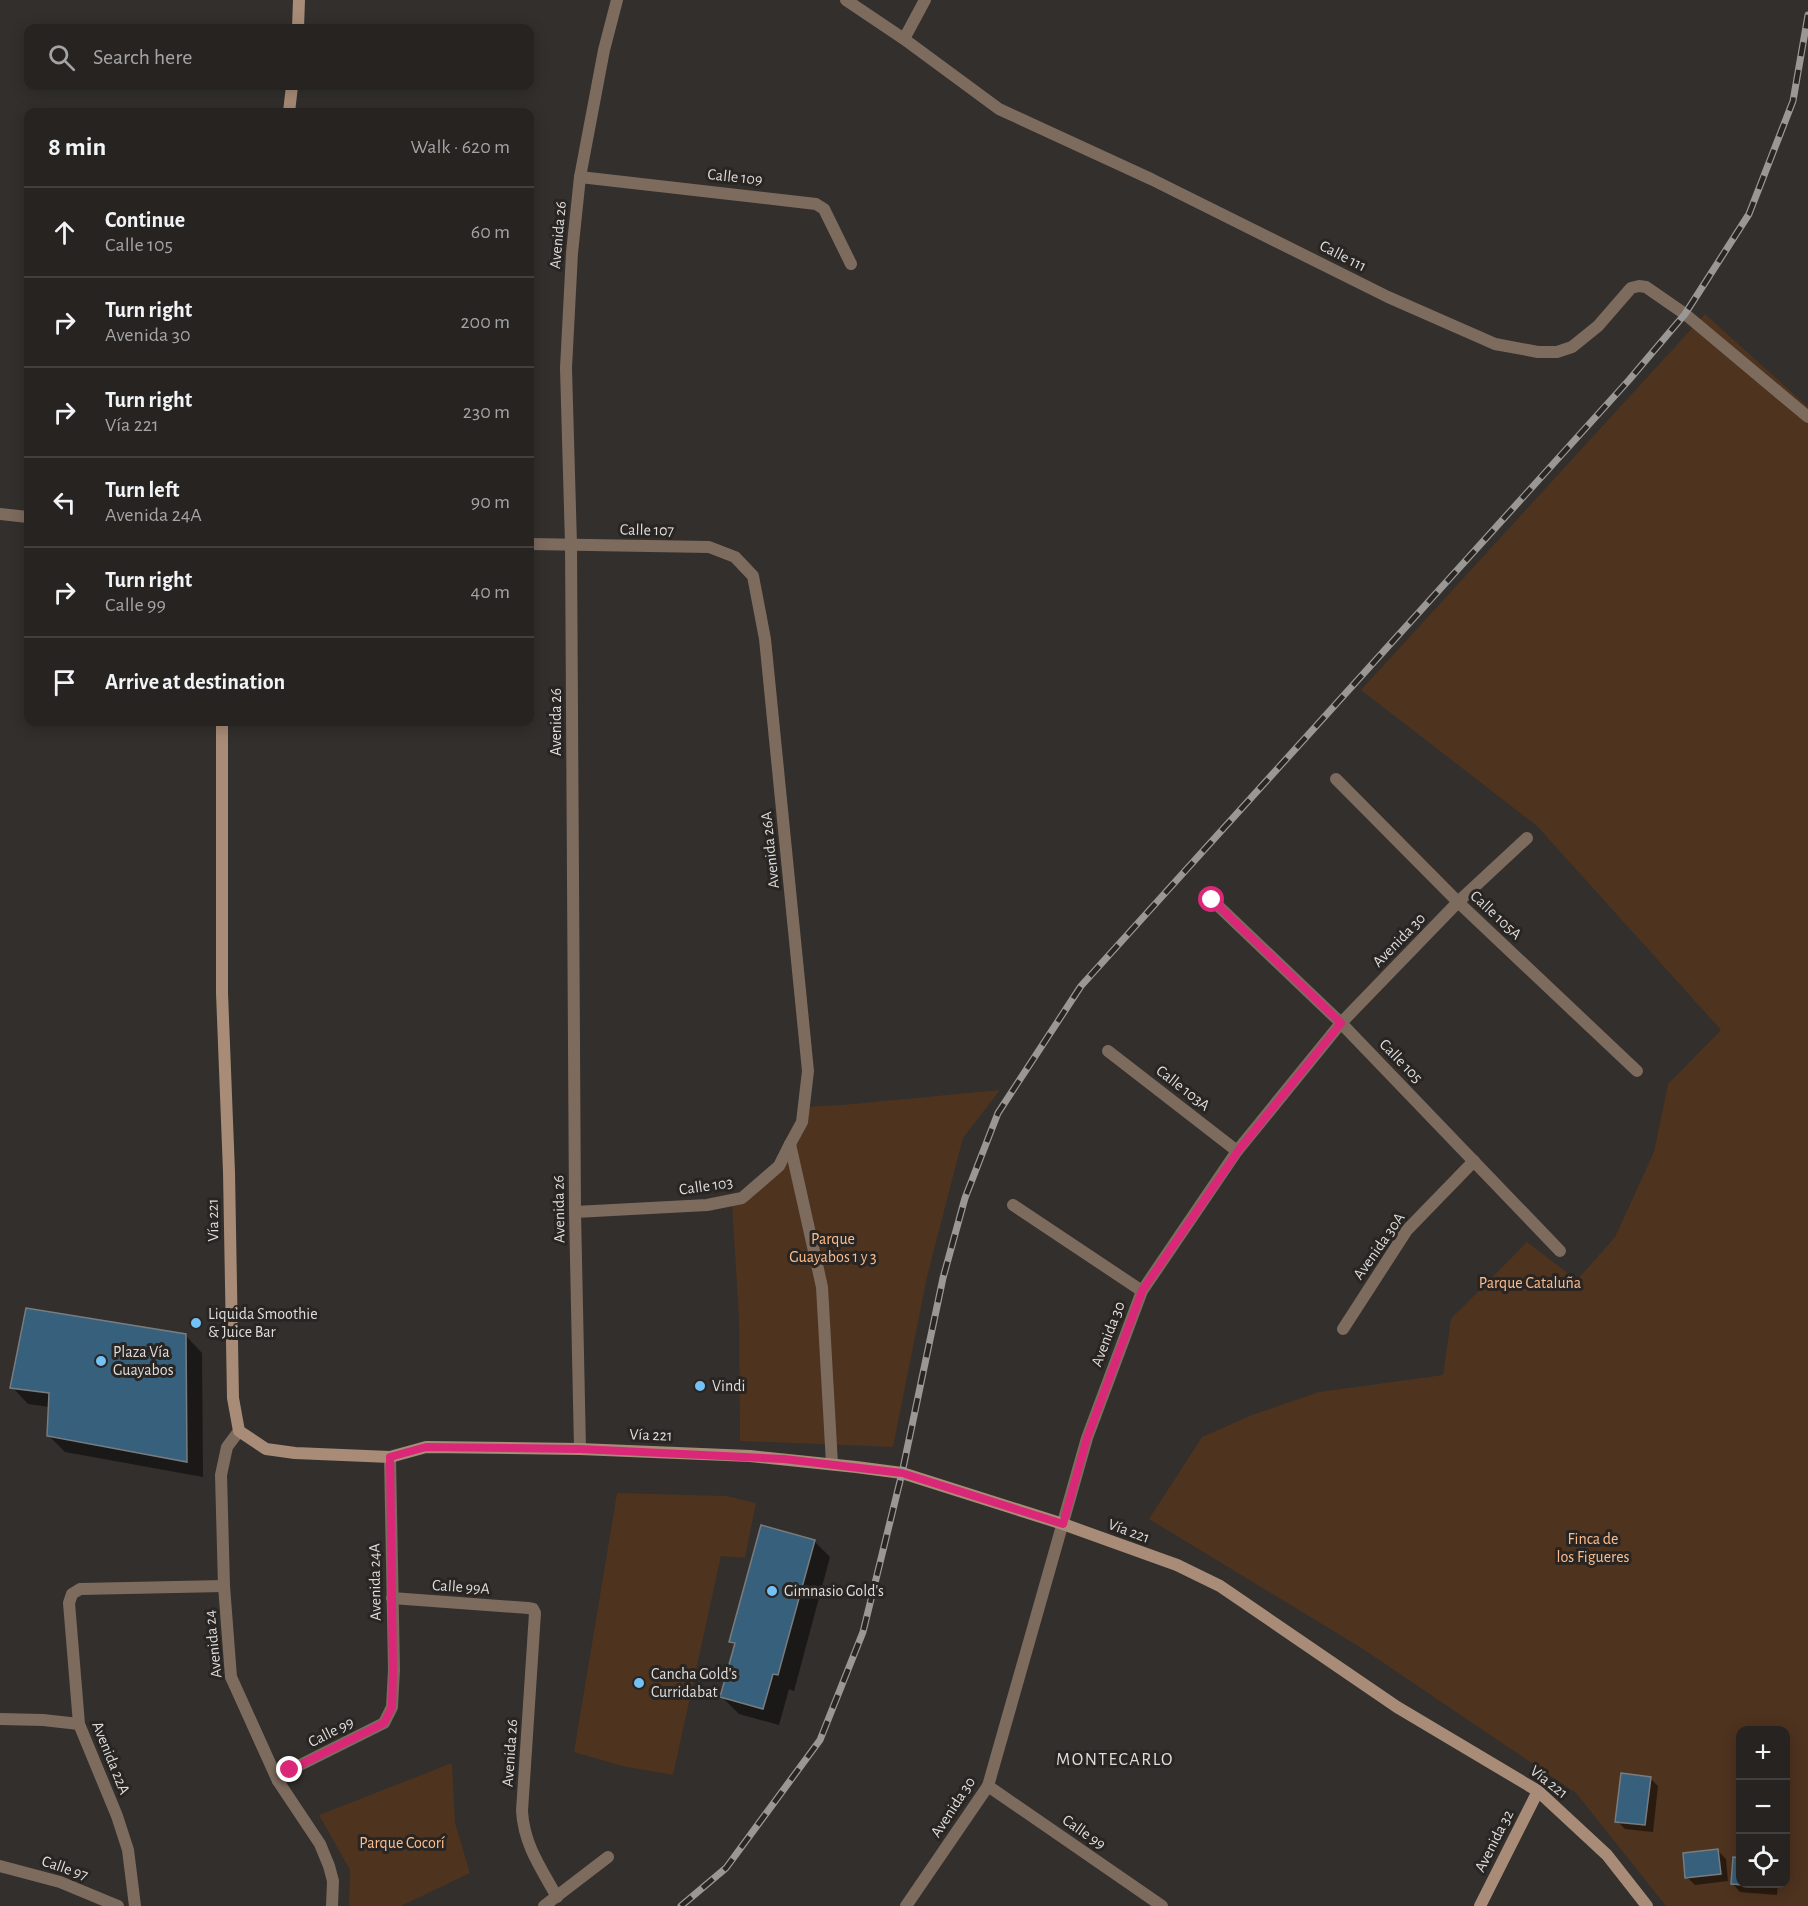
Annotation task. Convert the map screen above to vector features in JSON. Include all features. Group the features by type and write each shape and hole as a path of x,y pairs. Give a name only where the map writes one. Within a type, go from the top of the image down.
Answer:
{"main road":[{"path":"298,24 299,0"},
{"path":"289,108 292,90"},
{"name":"Vía 221","path":"222,726 222,993 229,1172 233,1398 239,1431 266,1449 295,1453 390,1457 426,1447 580,1449 750,1456 832,1464 902,1473 1063,1524 1177,1566 1220,1586 1397,1707 1538,1791 1607,1856 1647,1906"},
{"name":"Avenida 32","path":"1480,1906 1538,1791"}],"street":[{"name":"Avenida 26","path":"580,1449 575,1212 571,544 566,368 572,253 580,177 604,50 617,0"},
{"name":"Calle 111","path":"846,0 904,39 999,109 1151,179 1388,297 1495,344 1538,352 1557,352 1572,347 1598,326 1631,288 1638,286 1646,288 1685,314 1743,360 1808,417"},
{"path":"904,39 925,0"},
{"name":"Calle 109","path":"580,177 816,204 824,209 851,264"},
{"path":"0,514 24,517"},
{"name":"Calle 107","path":"534,544 709,547 735,557 753,576"},
{"name":"Avenida 26A","path":"753,576 765,639 808,1071 802,1122"},
{"name":"Calle 105A","path":"1336,779 1458,902 1637,1071"},
{"name":"Avenida 30","path":"906,1906 988,1786 1087,1438 1142,1291 1238,1151 1341,1023 1458,902 1527,838"},
{"name":"Calle 105","path":"1212,900 1341,1023 1560,1251"},
{"name":"Calle 103A","path":"1108,1051 1238,1151"},
{"name":"Calle 103","path":"575,1212 707,1205 742,1198 779,1166 802,1122"},
{"path":"790,1144 822,1287 832,1464"},
{"name":"Avenida 30A","path":"1343,1329 1407,1230 1474,1161"},
{"path":"1013,1205 1142,1291"},
{"name":"Avenida 24","path":"239,1431 226,1448 221,1475 224,1586 231,1677 278,1781 320,1844 330,1866 333,1881 333,1906"},
{"name":"Avenida 24A","path":"390,1457 392,1707"},
{"name":"Avenida 22A","path":"135,1906 128,1850 117,1816 79,1724 69,1603 72,1594 80,1588 224,1586"},
{"name":"Calle 99A","path":"392,1598 528,1608"},
{"name":"Avenida 26","path":"528,1608 533,1609 535,1613 522,1811 523,1828 527,1843 557,1897"},
{"name":"Calle 99","path":"278,1781 290,1770 384,1723 392,1707"},
{"path":"0,1719 79,1724"},
{"name":"Calle 99","path":"988,1786 1162,1906"},
{"path":"544,1906 608,1857"},
{"name":"Calle 97","path":"0,1866 60,1882 118,1906"}],"green space":[{"name":"Finca de los Figueres","path":"1705,314 1808,407 1808,1906 1666,1906 1576,1793 1363,1649 1149,1519 1202,1437 1252,1415 1319,1392 1443,1375 1451,1319 1527,1242 1577,1280 1615,1237 1654,1152 1668,1084 1721,1030 1537,826 1361,690"},
{"name":"Parque Guayabos 1 y 3","path":"1000,1090 963,1138 927,1277 893,1447 740,1441 739,1318 732,1205 772,1172 804,1107"},
{"name":"Cancha Gold's Curridabat","path":"617,1493 726,1496 756,1503 745,1558 721,1556 673,1775 622,1766 574,1752"},
{"name":"Parque Cocorí","path":"452,1763 455,1823 470,1873 401,1906 349,1906 350,1870 319,1815"}],"building":[{"name":"Plaza Vía Guayabos","path":"26,1308 186,1334 187,1462 47,1436 49,1393 10,1388"},
{"name":"Gimnasio Gold's","path":"761,1525 815,1540 778,1675 773,1674 763,1709 720,1697 735,1643 729,1642"},
{"path":"1621,1773 1651,1777 1645,1825 1615,1822"},
{"path":"1718,1849 1721,1874 1685,1878 1683,1853"},
{"path":"1733,1857 1736,1857 1736,1884 1731,1884"}],"railway":[{"path":"681,1906 726,1868 820,1740 863,1632 902,1473 943,1278 965,1198 998,1113 1081,986 1629,380 1685,314 1749,214 1793,101 1808,15"}],"place":[{"name":"Liquida Smoothie & Juice Bar","path":"196,1323"},
{"name":"Plaza Vía Guayabos","path":"101,1361"},
{"name":"Vindi","path":"700,1386"},
{"name":"Gimnasio Gold's","path":"772,1591"},
{"name":"Cancha Gold's Curridabat","path":"639,1683"}],"district":[{"name":"MONTECARLO","path":"1115,1760"}],"route":[{"path":"290,1770 384,1723 392,1707 390,1457 426,1447 580,1449 784,1459 902,1473 1063,1524 1087,1438 1142,1291 1238,1151 1341,1023 1212,900"}],"park label":[{"name":"Parque Cataluña","path":"1530,1283"}]}
